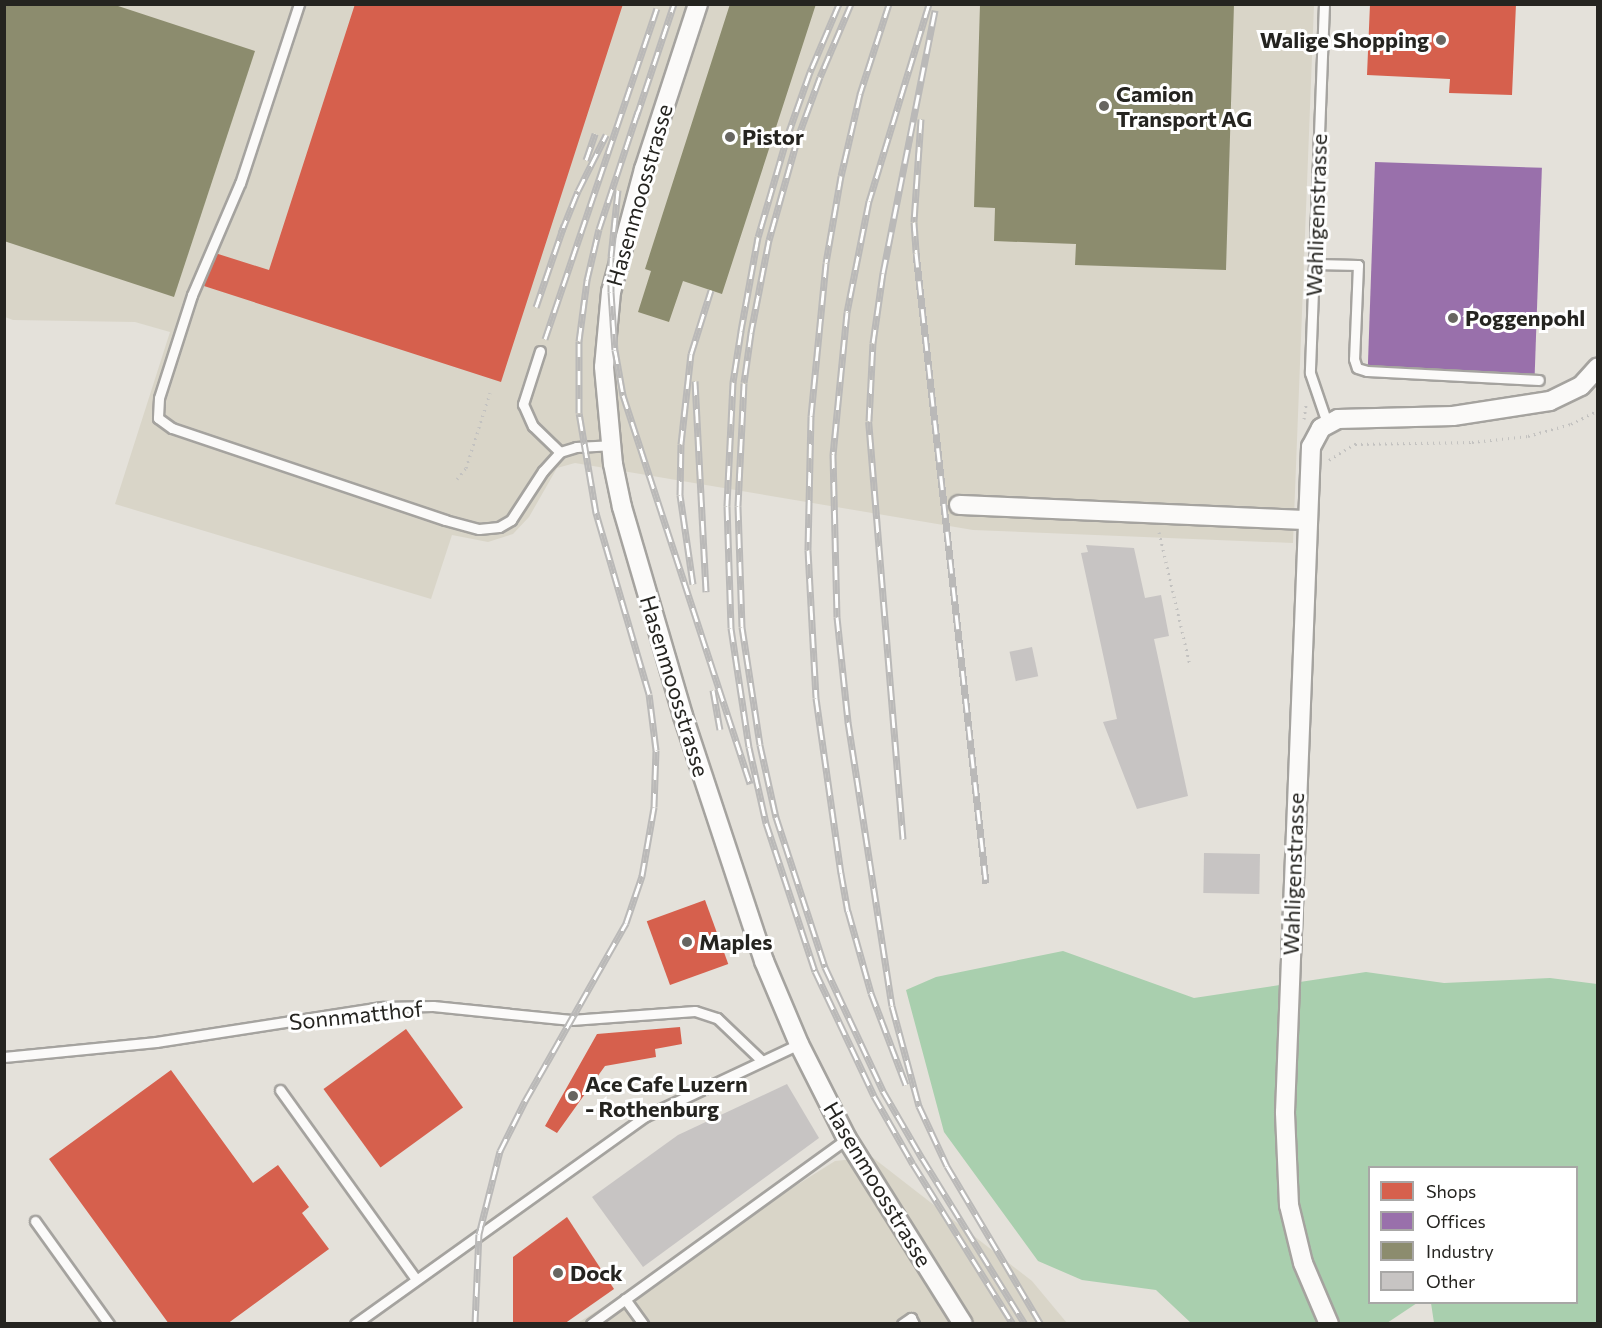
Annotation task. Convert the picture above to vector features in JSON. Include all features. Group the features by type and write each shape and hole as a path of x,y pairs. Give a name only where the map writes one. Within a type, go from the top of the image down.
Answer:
{"street":[{"name":"Hasenmoosstrasse","path":"698,4 644,169 615,270 604,367 610,445 622,507 683,716 764,961 799,1044 846,1139 963,1323"},
{"path":"1327,423 1338,418 1365,416 1453,416 1551,401 1581,386 1598,367"},
{"name":"Wahligenstrasse","path":"1327,423 1317,434 1311,447 1285,1112 1289,1205 1303,1263 1329,1323"},
{"path":"959,505 1307,520"}],"lane":[{"path":"299,4 240,183 192,295 159,398 158,418 172,428 479,530 499,527 514,516 543,471 560,452 570,448 610,445"},
{"name":"Wahligenstrasse","path":"1324,4 1310,373 1327,423"},
{"path":"1315,264 1358,265 1354,359 1357,368 1367,371 1539,380"},
{"path":"540,351 523,404 533,426 560,452"},
{"name":"Sonnmatthof","path":"4,1057 156,1042 383,1007 433,1006 571,1020 695,1011 717,1018 762,1061"},
{"path":"354,1323 646,1116 799,1044"},
{"path":"280,1090 416,1279"},
{"path":"591,1323 846,1139"},
{"path":"35,1221 110,1323"},
{"path":"625,1299 643,1323"},
{"path":"902,1323 912,1321"}],"path":[{"path":"457,479 466,468 490,393"},
{"path":"1320,466 1355,444 1472,442 1528,436 1571,424 1598,410"},
{"path":"1155,513 1190,665"}],"shaded area":[{"path":"4,5 1314,5 1293,543 973,530 575,463 557,468 529,517 513,534 488,542 452,535 431,599 115,504 170,332 135,322 13,320 5,317"},
{"path":"872,1157 1032,1281 1067,1323 576,1324 835,1161"}],"green space":[{"path":"1063,951 1194,998 1366,972 1444,983 1550,978 1597,984 1597,1323 1434,1323 1431,1304 1578,1304 1578,1166 1368,1166 1368,1304 1416,1304 1387,1323 1191,1323 1156,1290 1082,1280 1038,1261 944,1132 906,990 936,977"}],"building: Shops":[{"path":"355,4 623,4 501,382 204,286 215,253 269,270"},
{"name":"Walige Shopping","path":"1370,4 1516,4 1512,95 1449,93 1450,79 1367,75"},
{"name":"Maples","path":"705,900 728,964 670,985 647,921"},
{"name":"Ace Cafe Luzern - Rothenburg","path":"680,1027 682,1044 655,1049 656,1057 605,1066 557,1133 545,1126 597,1034"},
{"path":"406,1029 463,1107 380,1167 323,1089"},
{"path":"171,1070 253,1183 278,1165 309,1207 302,1213 329,1249 227,1324 169,1324 49,1159"},
{"name":"Dock","path":"567,1217 614,1289 564,1324 513,1324 513,1257"}],"building: Offices":[{"path":"1375,162 1542,168 1535,375 1368,369"}],"building: Industry":[{"path":"4,4 112,4 255,51 174,297 4,241"},
{"name":"Pistor","path":"730,4 816,4 722,294 683,281 669,322 638,312 651,271 645,269"},
{"name":"Camion Transport AG","path":"980,4 1234,4 1226,270 1075,265 1076,244 994,241 995,208 974,207"}],"building: Other":[{"path":"1086,545 1134,548 1145,598 1161,595 1169,636 1154,639 1188,796 1137,809 1103,722 1117,719 1081,553 1088,552"},
{"path":"1032,647 1038,676 1016,681 1010,652"},
{"path":"1204,853 1260,854 1259,894 1203,893"},
{"path":"787,1084 819,1138 643,1267 592,1197 678,1135"}],"railway":[{"path":"636,118 674,4"},
{"path":"839,4 810,72 788,134 758,237 741,331 733,382 727,506 731,628 749,747 766,823 815,971 874,1096 913,1164 1013,1324"},
{"path":"851,4 798,137 769,240 751,333 744,383 738,506 742,627 760,745 776,817 825,967 883,1091 1025,1324"},
{"path":"889,4 860,94 841,176 826,263 811,416 808,550 816,698 841,873 848,911 871,993 906,1085"},
{"path":"929,4 869,201 847,312 833,454 837,617 848,722 892,1006 919,1106 947,1166 1041,1324"},
{"path":"545,339 657,8"},
{"path":"903,839 869,421 873,343 883,273 935,10"},
{"path":"475,1324 479,1234 500,1151 525,1101 626,923 642,876 654,807 656,750 649,694 596,513 579,413 579,341 587,280 599,229 638,111"},
{"path":"921,119 914,222 916,253 986,883"},
{"path":"586,160 595,134"},
{"path":"561,233 578,191 606,135"},
{"path":"618,190 611,257 611,292 615,350 623,395 750,784"},
{"path":"536,307 564,225"},
{"path":"693,584 680,495 681,444 691,354 711,290"},
{"path":"695,381 706,592"},
{"path":"713,690 720,729"}],"place":[{"name":"Walige Shopping","path":"1441,40"},
{"name":"Camion Transport AG","path":"1104,106"},
{"name":"Pistor","path":"730,137"},
{"name":"Poggenpohl","path":"1453,318"},
{"name":"Maples","path":"687,942"},
{"name":"Ace Cafe Luzern - Rothenburg","path":"573,1096"},
{"name":"Dock","path":"558,1273"}]}
